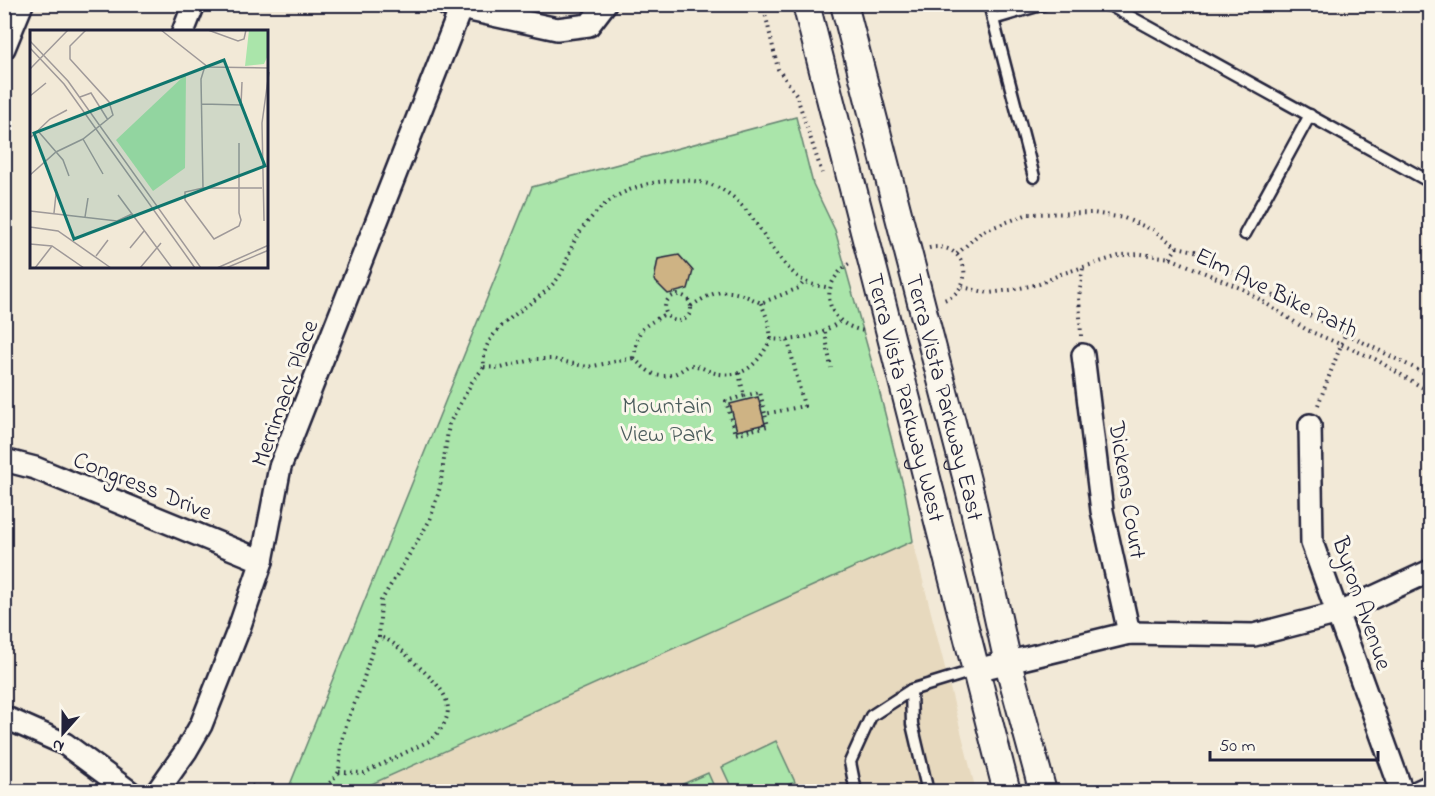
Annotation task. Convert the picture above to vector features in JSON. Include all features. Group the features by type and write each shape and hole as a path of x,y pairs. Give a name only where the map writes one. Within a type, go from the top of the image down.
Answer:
{"street":[{"path":"4,48 22,4"},
{"path":"184,30 194,4"},
{"path":"454,7 501,15 557,30 589,26 605,4"},
{"name":"Terra Vista Parkway West","path":"806,4 1007,792"},
{"name":"Terra Vista Parkway East","path":"844,4 971,496 1008,663 1043,792"},
{"name":"Merrimack Place","path":"157,792 201,725 262,561 280,467 454,7"},
{"name":"Dickens Court","path":"1083,355 1102,511 1129,633"},
{"name":"Byron Avenue","path":"1310,425 1312,543 1402,792"},
{"name":"Congress Drive","path":"4,460 35,468 262,561"},
{"path":"976,670 1129,633 1254,635 1339,613 1431,571"},
{"path":"4,717 65,744 130,792"},
{"path":"1417,792 1431,786"}],"lane":[{"path":"989,4 1034,177"},
{"path":"993,19 1044,4"},
{"path":"1102,4 1127,15 1431,182"},
{"path":"1245,234 1310,116"},
{"path":"856,792 850,762 871,716 911,690 976,670"},
{"path":"911,690 912,724 928,792"}],"path":[{"path":"763,4 778,69 796,94 825,181"},
{"path":"322,792 339,772 341,744 346,725 374,644 379,637 378,617 385,590 413,551 430,520 438,497 449,424 472,382 484,368 483,357 492,336 499,326 541,297 559,279 575,240 591,220 612,200 645,184 668,181 701,182 723,191 746,207 774,248 804,282 830,288"},
{"path":"957,254 981,232 1028,214 1093,213 1124,218 1153,230 1177,247 1199,252 1292,306 1431,376"},
{"path":"928,248 939,246 957,254 964,270 962,287 957,294 940,302"},
{"path":"1170,258 1177,247"},
{"path":"847,254 849,264 834,277 830,288 832,311 839,322 849,328 867,331"},
{"name":"Elm Ave Bike Path","path":"962,287 989,293 1011,290 1039,284 1122,255 1141,254 1170,258 1245,291 1307,330 1375,359 1431,392"},
{"path":"1083,267 1079,297 1083,355"},
{"path":"761,303 799,288 804,282"},
{"path":"666,313 645,324 637,340 634,358 643,369 659,377 677,374 689,365 698,365 720,374 739,373 753,367 771,339 769,323 761,303 741,294 720,290 691,306"},
{"path":"674,296 683,296 691,306 690,314 684,320 672,319 666,313 666,305 674,296"},
{"path":"771,339 788,341 825,332 839,322"},
{"path":"825,332 831,368"},
{"path":"1310,425 1346,332"},
{"path":"765,414 804,406 788,341"},
{"path":"484,368 501,368 536,359 552,359 588,367 634,358"},
{"path":"739,373 744,396"},
{"path":"760,392 765,414 768,426 735,434 726,401 760,392"},
{"path":"339,772 364,773 431,740 439,732 448,716 448,700 439,686 392,640 379,637"},
{"path":"228,792 236,786 250,784 270,792"}],"shaded area":[{"path":"913,541 976,791 356,792"}],"green space":[{"name":"Mountain View Park","path":"796,117 813,184 835,230 875,374 905,493 913,541 356,791 287,792 532,187"},
{"path":"776,741 795,782 775,791 733,791 722,767"},
{"path":"708,773 716,791 667,791"}],"building":[{"path":"679,255 693,271 688,289 668,294 654,280 658,259"},
{"path":"758,397 765,424 737,431 730,404"}]}
